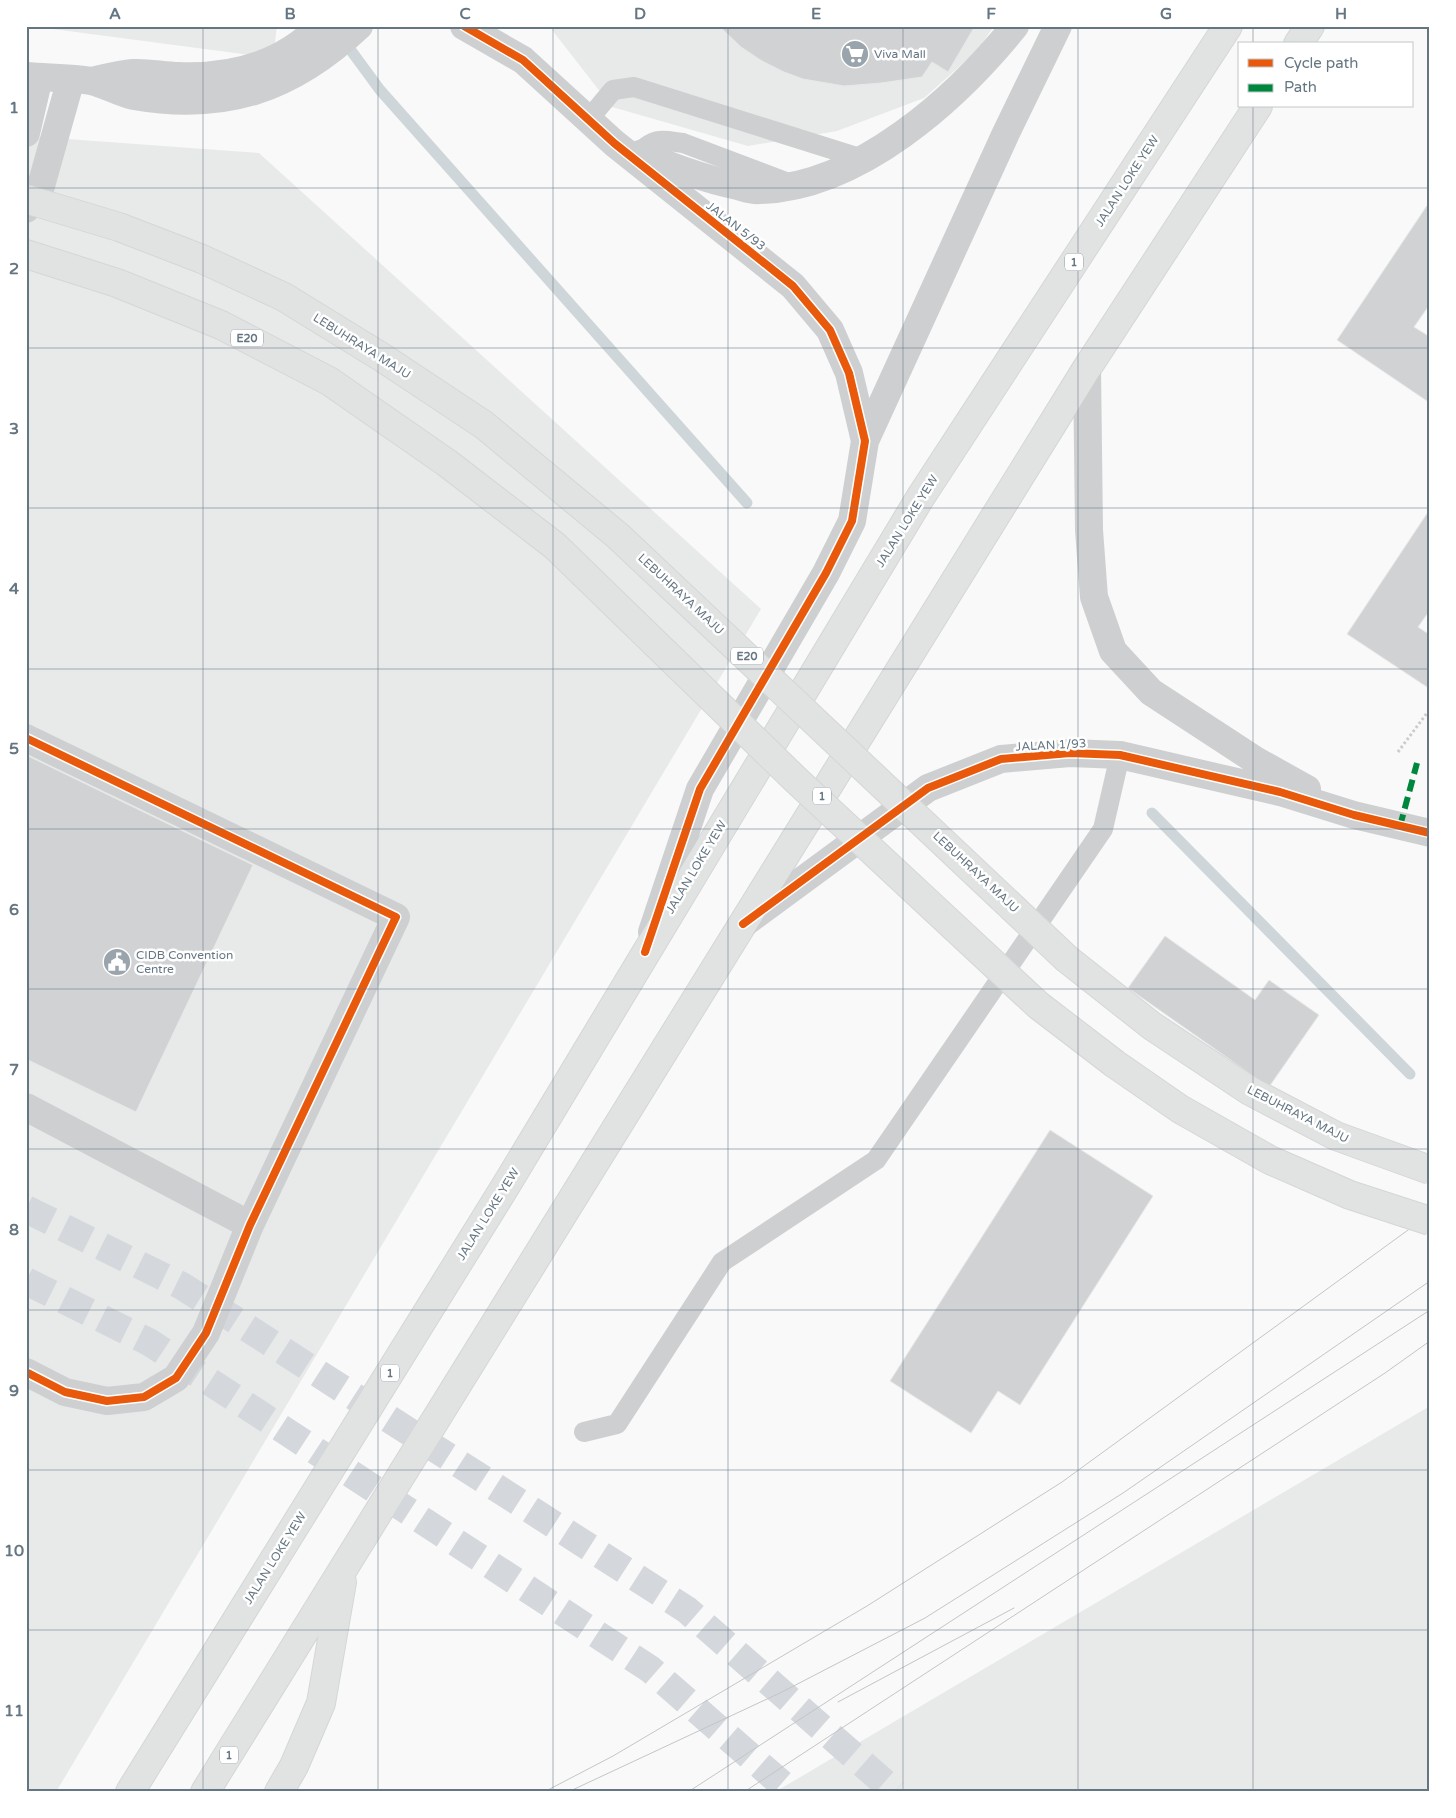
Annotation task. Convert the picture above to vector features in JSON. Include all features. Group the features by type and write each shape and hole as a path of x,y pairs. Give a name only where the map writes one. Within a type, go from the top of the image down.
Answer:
{"highway":[{"name":"JALAN LOKE YEW","path":"130,1792 505,1187 920,498 1228,26"},
{"path":"1299,42 1310,26"},
{"name":"1","path":"206,1792 1087,368 1257,108"},
{"name":"LEBUHRAYA MAJU","path":"26,199 119,227 202,259 284,297 384,358 484,425 618,536 1067,959 1152,1026 1250,1091 1328,1131 1430,1170"},
{"name":"E20","path":"26,254 117,283 221,325 329,381 447,463 555,546 795,779 1038,1005 1115,1064 1180,1109 1270,1160 1350,1195 1430,1221"},
{"path":"279,1792 294,1766 321,1703 344,1569"}],"street":[{"path":"132,84 240,72 266,64 292,50 320,26"},
{"name":"JALAN 5/93","path":"464,26 523,60 614,143 800,293 830,330 849,373 865,441 852,521 826,572 700,789 645,952"},
{"name":"JALAN 5/93","path":"500,26 523,60"},
{"name":"JALAN 5/93","path":"614,143 706,180 758,191 798,186 853,166 934,112 994,52 1015,26"},
{"path":"865,441 1006,133 1058,26"},
{"path":"26,133 33,76 132,84 202,101 237,96 273,86 306,69 355,30"},
{"path":"26,209 39,193 81,80"},
{"name":"JALAN 1/93","path":"1087,368 1089,530 1094,598 1113,651 1151,692 1255,760 1354,815"},
{"path":"26,738 396,917 250,1225 206,1333 176,1378 144,1397 107,1401 65,1392 26,1372"},
{"name":"JALAN 1/93","path":"743,924 928,788 1001,759 1070,752 1120,755 1280,792 1354,815 1430,833"},
{"path":"26,1107 250,1225"}],"lane":[{"path":"588,120 613,90 634,87 863,159"},
{"path":"584,1432 617,1424 722,1262 876,1160 967,1030 1103,829 1120,755"}],"path":[{"path":"1398,752 1430,709"}],"shaded area":[{"path":"30,26 277,26 273,58"},
{"path":"549,26 994,26 977,51 924,98 837,131 748,146 612,107"},
{"path":"26,136 259,153 761,609 56,1792 26,1792"},
{"path":"1430,1406 1430,1792 775,1792"}],"building":[{"name":"Viva Mall","path":"719,26 975,26 948,72 932,62 922,77 844,86 803,79 784,72 762,61 741,47"},
{"path":"1430,201 1430,304 1414,327 1430,337 1430,403 1337,340"},
{"path":"1430,509 1430,610 1418,627 1430,635 1430,689 1347,634"},
{"name":"CIDB Convention Centre","path":"26,755 253,865 136,1112 26,1059"},
{"path":"1165,936 1255,1000 1269,980 1319,1015 1269,1087 1128,988"},
{"path":"1050,1130 1153,1196 1020,1405 998,1391 971,1433 890,1381"}],"waterway":[{"path":"333,26 380,90 747,503"},
{"path":"1152,813 1410,1074"}],"tunnel":[{"path":"26,1209 182,1286 687,1610 895,1792"},
{"path":"26,1281 149,1342 650,1669 791,1792"}],"tram line":[{"path":"544,1792 613,1756 867,1606 1062,1482 1430,1214"},
{"path":"568,1792 782,1692 925,1618 1123,1493 1430,1281"},
{"path":"688,1792 1430,1310"},
{"path":"744,1792 1385,1373 1430,1341"},
{"path":"838,1702 1014,1608"}],"marked path":[{"path":"1400,826 1417,763"}],"cycle path":[{"path":"464,26 523,60 614,143 793,286 830,330 849,373 865,441 852,521 826,573 700,789 645,952"},
{"path":"26,738 396,917 250,1225 206,1333 176,1378 144,1397 107,1401 65,1392 26,1372"},
{"path":"743,924 928,788 1001,759 1070,753 1120,755 1280,792 1354,815 1430,833"}],"place":[{"name":"Viva Mall","path":"855,54"},
{"name":"CIDB Convention Centre","path":"117,962"}]}
